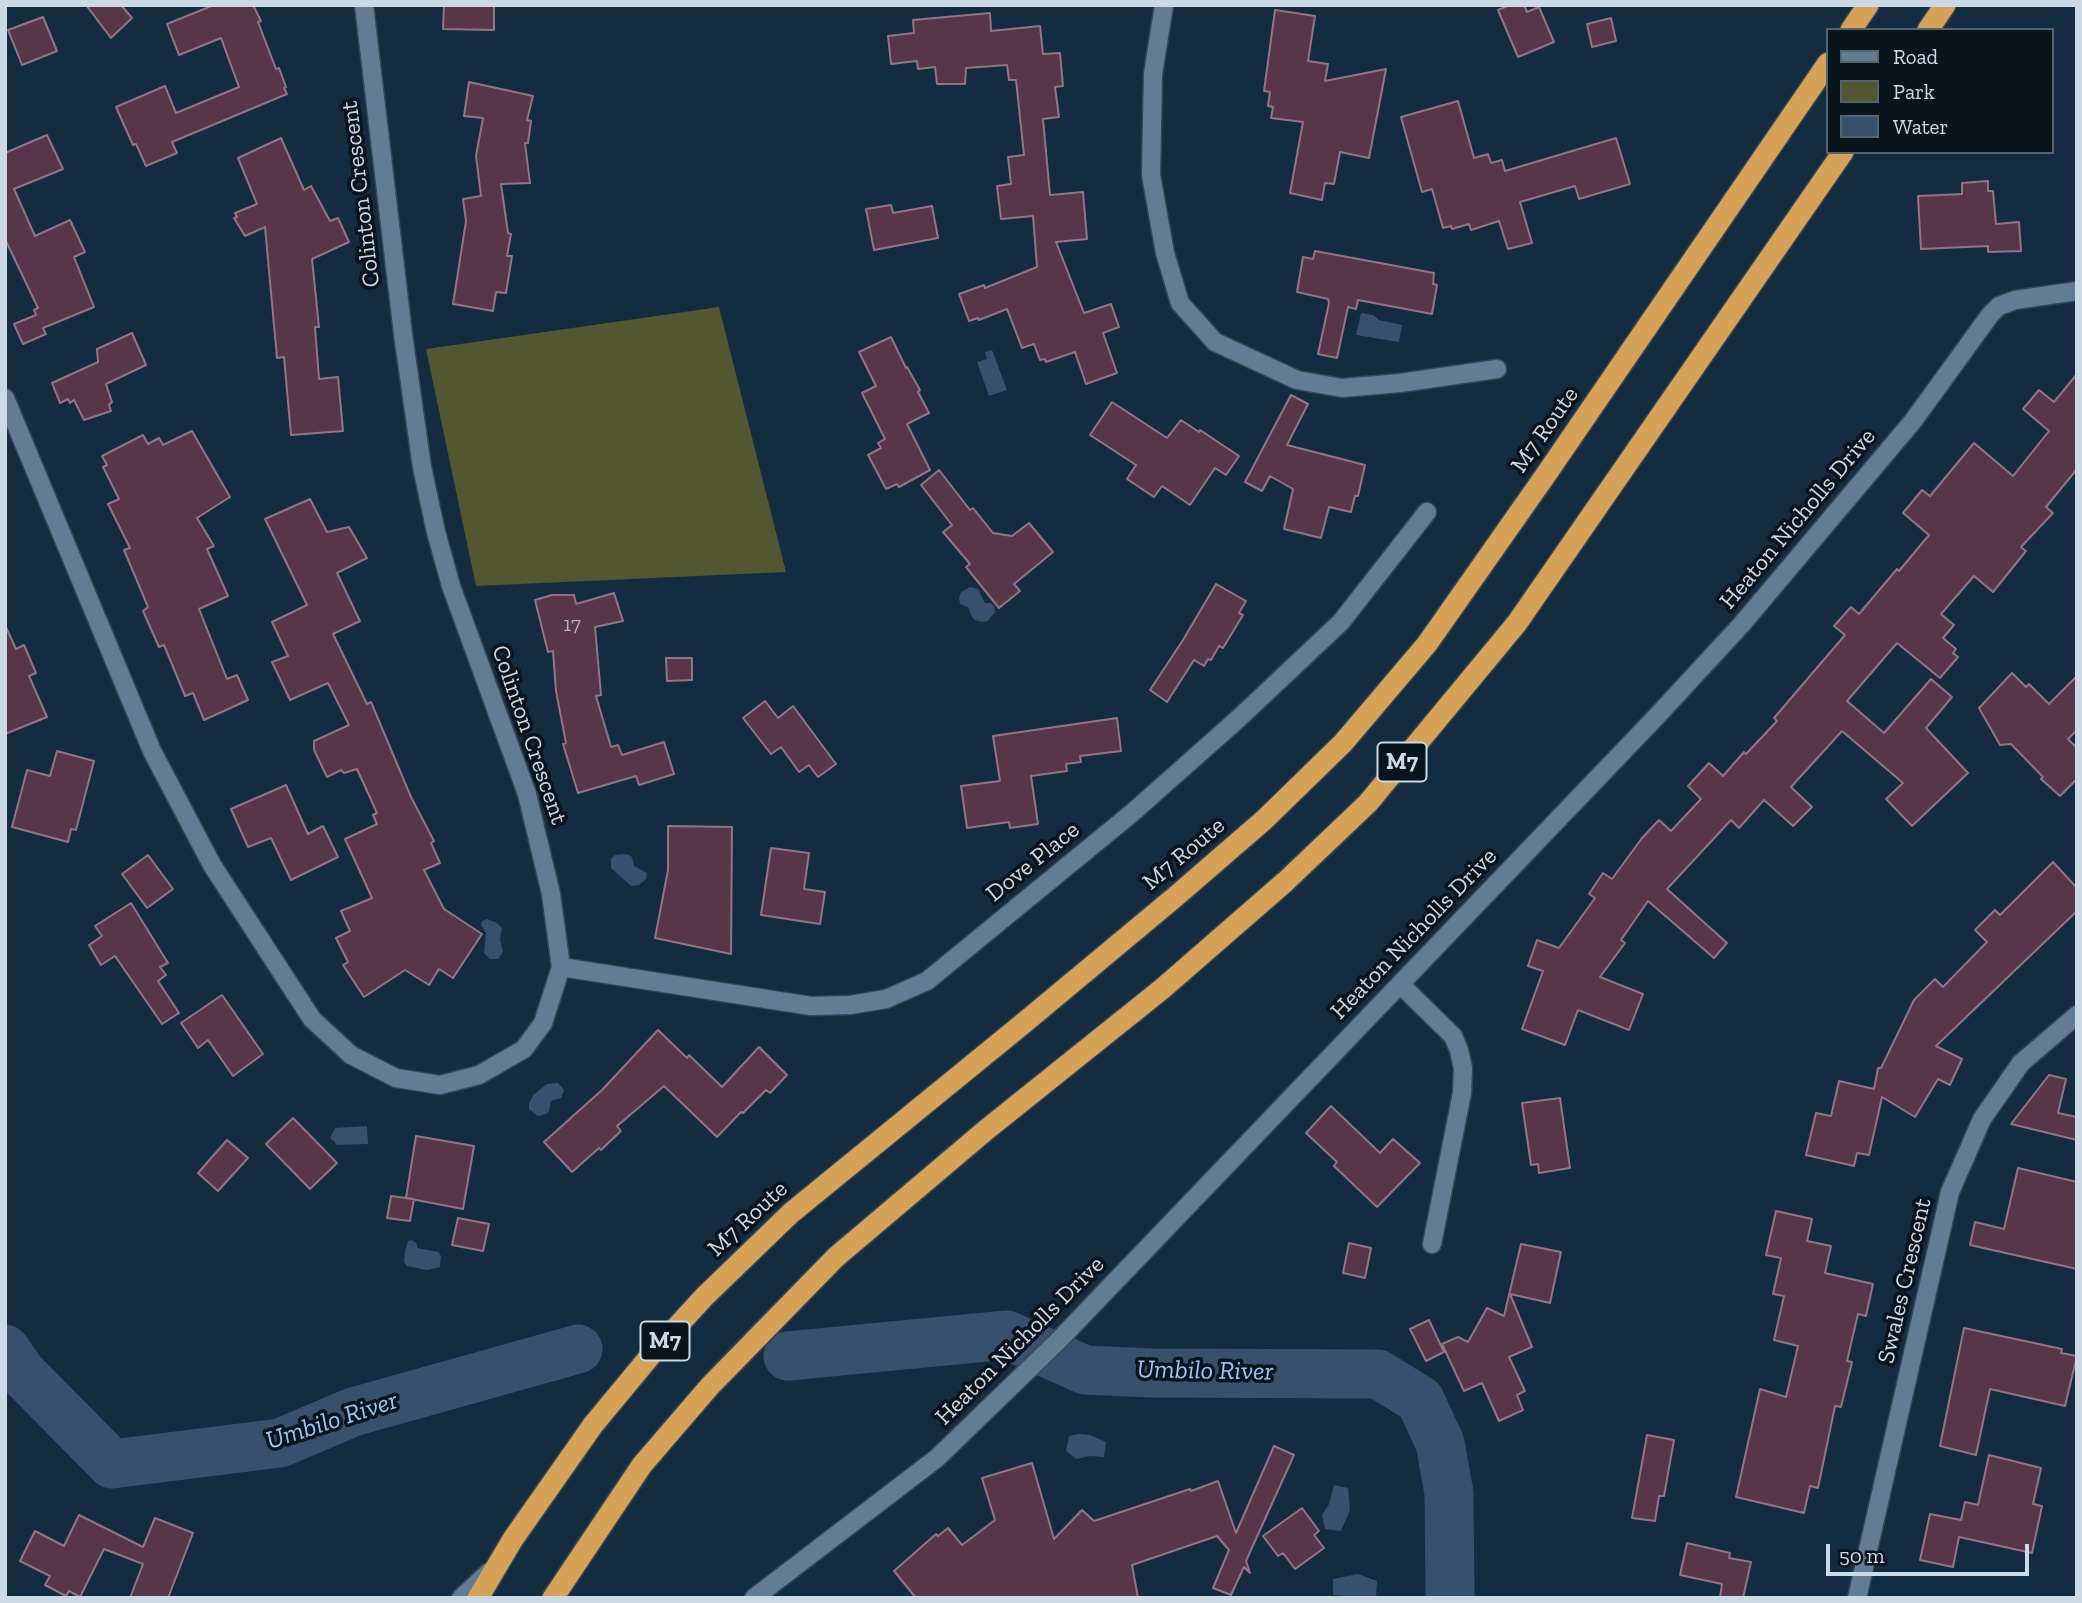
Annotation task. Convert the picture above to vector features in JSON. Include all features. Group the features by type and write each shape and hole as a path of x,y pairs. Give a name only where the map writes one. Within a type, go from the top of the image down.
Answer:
{"highway":[{"path":"1852,28 1868,5"},
{"path":"1929,28 1945,5"},
{"name":"M7 Route","path":"478,1598 552,1481 593,1425 704,1297 791,1213 1185,888 1264,820 1343,743 1427,644 1826,66"},
{"name":"M7","path":"554,1597 642,1465 710,1386 836,1257 986,1130 1162,989 1286,881 1368,803 1517,622 1842,154"}],"street":[{"name":"Colinton Crescent","path":"5,398 152,751 212,865 312,1019 351,1055 396,1078 440,1085 479,1075 524,1049 543,1023 561,967 551,894 527,794 451,586 422,467 403,334 364,5"},
{"path":"1164,5 1153,74 1151,174 1165,253 1180,303 1215,342 1297,380 1342,387 1399,383 1497,369"},
{"name":"Heaton Nicholls Drive","path":"754,1598 937,1458 1059,1340 1648,726 1742,624 1913,421 1998,306 2015,300 2077,291"},
{"name":"Dove Place","path":"561,967 811,1006 850,1005 886,999 927,981 1132,813 1248,710 1341,622 1427,512"},
{"path":"1400,984 1453,1037 1463,1068 1462,1093 1432,1244"},
{"name":"Swales Crescent","path":"1857,1598 1950,1192 1982,1119 2021,1063 2077,1015"},
{"path":"461,1598 497,1565"}],"green space":[{"path":"719,307 786,572 476,586 426,349"}],"water":[{"path":"1361,313 1402,325 1399,342 1356,335"},
{"path":"992,350 1007,390 989,396 977,362 987,359 985,352"},
{"path":"970,587 978,589 985,603 994,606 995,612 988,621 975,620 968,607 960,604 961,592"},
{"path":"615,855 632,857 634,866 647,873 646,879 639,885 631,886 611,868 611,859"},
{"path":"487,919 502,928 500,939 503,952 498,959 490,959 484,953 486,933 481,925 482,921"},
{"path":"558,1083 564,1090 561,1098 551,1101 546,1114 538,1116 529,1109 533,1095 547,1084"},
{"path":"367,1126 368,1144 336,1145 330,1138 335,1128"},
{"path":"412,1240 417,1244 417,1248 438,1252 441,1256 440,1267 427,1270 407,1266 404,1262 405,1250 408,1241"},
{"path":"1090,1435 1106,1442 1104,1457 1076,1459 1066,1451 1069,1436"},
{"path":"1334,1485 1348,1488 1350,1510 1341,1531 1325,1529 1322,1515 1329,1504"},
{"path":"1358,1574 1377,1581 1376,1598 1333,1595 1333,1579"}],"building":[{"path":"86,5 121,5 132,18 111,38"},
{"path":"214,5 253,5 287,94 172,142 177,153 146,166 116,107 165,86 176,113 239,87 221,38 179,55 167,24"},
{"path":"444,5 494,5 494,30 443,29"},
{"path":"1510,5 1524,5 1527,12 1539,7 1554,42 1518,57 1498,10"},
{"path":"1275,10 1315,16 1308,61 1328,64 1325,81 1386,69 1369,158 1340,152 1334,184 1325,183 1322,200 1290,193 1303,122 1271,118 1273,107 1268,106 1270,92 1264,91"},
{"path":"990,13 991,31 1040,26 1043,54 1060,53 1063,86 1055,87 1059,117 1043,119 1050,195 1083,192 1087,239 1056,242 1084,313 1111,304 1119,327 1103,333 1117,373 1086,384 1075,352 1046,362 1045,359 1040,360 1034,344 1022,348 1007,309 969,321 959,294 984,285 985,288 1037,267 1033,216 1001,219 997,186 1011,184 1008,157 1024,155 1016,80 1009,80 1007,65 966,68 965,84 937,84 935,67 918,69 917,61 891,64 888,36 914,33 913,20"},
{"path":"43,17 57,51 22,65 8,30"},
{"path":"1611,18 1616,41 1592,47 1587,24"},
{"path":"469,82 533,96 527,120 531,121 528,143 525,143 530,183 501,184 508,233 511,234 507,256 512,256 506,293 496,292 493,311 453,304 466,221 463,199 481,196 476,156 483,118 464,116"},
{"path":"1458,101 1474,158 1488,154 1491,163 1502,160 1505,171 1616,138 1630,184 1579,199 1575,186 1520,202 1532,243 1508,249 1499,221 1471,230 1469,224 1452,229 1451,226 1443,228 1432,189 1422,192 1401,117"},
{"path":"47,135 63,169 14,189 35,236 70,220 85,252 74,257 94,307 43,328 46,334 23,344 14,324 36,315 34,310 38,308 5,239 5,153"},
{"path":"281,138 304,190 311,186 330,221 338,218 349,242 312,259 319,327 315,327 319,379 338,377 343,431 291,435 284,357 277,358 265,227 245,236 234,218 237,217 235,213 257,204 238,158"},
{"path":"1988,181 1988,191 1993,191 1996,224 2019,222 2021,251 1988,252 1988,246 1921,249 1918,196 1962,194 1962,183"},
{"path":"891,205 893,213 932,206 938,238 874,250 866,209"},
{"path":"1315,251 1434,273 1433,284 1437,285 1432,314 1358,300 1356,309 1348,307 1337,358 1318,354 1328,299 1297,292 1303,257 1313,259"},
{"path":"132,333 146,365 106,384 112,402 109,405 111,411 84,420 74,400 70,403 68,399 60,403 52,383 98,362 97,349"},
{"path":"891,337 920,390 918,392 929,413 907,424 930,470 899,487 897,484 886,489 868,455 881,448 878,443 885,439 862,393 876,386 859,352"},
{"path":"2077,374 2077,469 2046,507 2053,513 2021,547 2026,551 1993,592 1974,576 1941,614 1954,625 1943,638 1956,649 1953,653 1958,657 1940,678 1897,643 1847,701 1884,733 1931,679 1952,697 1926,728 1968,773 1912,826 1886,799 1903,783 1842,731 1791,787 1812,807 1793,826 1764,800 1739,828 1731,820 1667,889 1727,943 1714,958 1648,901 1621,940 1625,943 1600,977 1643,994 1629,1030 1578,1010 1565,1045 1522,1029 1543,971 1528,966 1537,940 1559,948 1595,898 1589,894 1603,873 1612,879 1659,820 1671,831 1701,799 1688,786 1709,763 1723,776 1777,721 1774,718 1845,635 1834,626 1851,607 1859,614 1929,535 1903,513 1922,490 1930,496 1974,443 2013,476 2049,431 2023,409 2039,390 2054,402"},
{"path":"1291,395 1308,404 1287,445 1365,465 1358,496 1355,496 1351,512 1329,507 1321,538 1284,529 1293,489 1270,476 1262,491 1245,482"},
{"path":"1112,402 1167,438 1181,420 1239,456 1226,475 1215,468 1190,505 1162,486 1154,497 1127,479 1136,465 1090,435"},
{"path":"192,431 230,497 197,518 214,546 207,549 228,596 199,609 227,679 237,675 248,700 204,720 193,693 185,696 164,645 159,647 143,611 148,607 124,550 130,548 108,504 119,499 103,467 107,465 102,456 143,435 148,444 159,438 163,445"},
{"path":"939,470 970,510 973,508 993,533 1012,536 1029,523 1053,552 1014,584 1020,591 999,608 966,567 970,564 943,532 952,525 921,485"},
{"path":"310,499 327,532 349,527 367,558 337,573 360,621 333,634 367,704 371,702 411,797 434,841 431,843 440,863 424,870 444,909 482,934 453,978 439,969 429,985 405,970 364,997 343,965 348,962 336,938 350,931 341,911 372,898 345,839 377,824 373,815 377,813 357,769 344,773 341,770 327,777 314,750 314,741 349,725 328,683 290,700 272,662 288,656 272,622 307,605 265,519"},
{"path":"1216,584 1246,601 1239,613 1243,615 1223,648 1219,646 1211,660 1208,659 1204,666 1194,660 1167,702 1150,690"},
{"path":"614,593 623,621 595,627 601,695 596,696 611,747 618,745 622,755 664,742 674,774 639,785 636,776 578,793 563,744 566,743 556,691 553,651 548,652 535,600 552,595 574,595 576,604"},
{"path":"5,625 16,649 24,645 36,673 29,676 47,717 5,734"},
{"path":"666,658 692,658 692,680 667,681"},
{"path":"2012,673 2026,687 2029,684 2049,704 2077,676 2077,730 2068,739 2077,748 2077,779 2060,796 2041,779 2043,777 2011,744 2000,745 1979,708"},
{"path":"765,701 778,718 793,706 836,764 818,777 809,765 799,772 781,747 771,754 743,718"},
{"path":"1117,718 1121,751 1080,756 1081,762 1066,764 1067,771 1031,776 1038,824 1010,828 1009,822 967,828 961,786 1000,781 993,736"},
{"path":"57,751 94,761 76,830 71,829 68,842 12,827 27,770 50,776"},
{"path":"286,785 308,834 323,826 338,857 291,880 271,838 248,847 231,809"},
{"path":"668,826 732,827 731,954 655,938 668,870"},
{"path":"771,848 809,853 804,889 825,892 820,924 761,915"},
{"path":"148,855 173,889 147,908 122,874"},
{"path":"2053,862 2077,888 2077,911 1936,1046 1962,1059 1950,1085 1938,1079 1915,1117 1882,1097 1869,1155 1857,1153 1854,1166 1806,1155 1816,1113 1831,1116 1839,1081 1874,1089 1878,1068 1881,1068 1914,1000 1935,979 1943,987 1987,942 1975,930 1995,910 2000,915"},
{"path":"131,903 168,963 160,967 166,975 158,981 179,1013 162,1024 115,956 101,965 89,945 102,936 95,926"},
{"path":"222,995 263,1054 233,1076 208,1040 198,1048 181,1023"},
{"path":"658,1030 722,1087 759,1047 787,1075 770,1093 766,1090 741,1112 717,1137 664,1086 617,1126 621,1131 601,1150 599,1148 572,1172 544,1142 602,1090"},
{"path":"2049,1075 2066,1079 2058,1113 2077,1117 2077,1140 2011,1124"},
{"path":"1560,1098 1570,1168 1539,1173 1538,1164 1531,1165 1522,1103"},
{"path":"1331,1106 1380,1153 1393,1139 1420,1163 1377,1207 1334,1166 1337,1162 1306,1133"},
{"path":"293,1118 337,1163 310,1189 266,1144"},
{"path":"416,1136 474,1146 463,1209 406,1198"},
{"path":"227,1140 248,1158 218,1191 198,1173"},
{"path":"2018,1168 2077,1182 2077,1269 1970,1245 1975,1222 2004,1229"},
{"path":"391,1196 414,1199 410,1221 387,1218"},
{"path":"1776,1211 1812,1219 1807,1241 1831,1246 1825,1273 1873,1284 1866,1316 1858,1314 1847,1361 1852,1362 1841,1407 1835,1406 1818,1488 1810,1486 1804,1513 1736,1497 1760,1389 1786,1397 1798,1346 1774,1340 1784,1296 1773,1294 1781,1258 1766,1255"},
{"path":"458,1218 489,1224 483,1251 452,1245"},
{"path":"1349,1243 1371,1248 1365,1278 1343,1273"},
{"path":"1521,1244 1561,1252 1550,1303 1510,1294 1532,1347 1509,1357 1525,1391 1517,1395 1523,1410 1499,1421 1482,1383 1464,1391 1442,1344 1458,1337 1468,1342 1487,1308 1504,1316"},
{"path":"1429,1320 1444,1352 1426,1361 1410,1329"},
{"path":"1964,1328 2062,1349 2061,1353 2077,1356 2065,1406 1990,1389 1976,1455 1940,1446"},
{"path":"1647,1435 1674,1440 1664,1496 1659,1496 1655,1521 1632,1518"},
{"path":"1274,1446 1294,1455 1246,1561 1250,1573 1244,1567 1231,1595 1213,1588 1229,1550 1217,1536 1132,1565 1138,1598 916,1598 894,1571 936,1534 938,1536 948,1528 962,1545 995,1520 982,1478 1032,1463 1054,1539 1082,1510 1094,1521 1218,1481 1236,1533"},
{"path":"1989,1455 2041,1468 2033,1504 2042,1506 2032,1553 1959,1537 1953,1567 1920,1560 1930,1514 1961,1520 1965,1502 1978,1505"},
{"path":"1302,1508 1319,1531 1314,1535 1324,1548 1295,1569 1283,1553 1278,1556 1263,1536"},
{"path":"79,1515 143,1547 155,1518 193,1533 168,1598 130,1598 143,1564 104,1549 80,1597 69,1591 66,1596 45,1585 50,1576 20,1561 35,1531 64,1546"},
{"path":"1687,1543 1730,1553 1729,1558 1751,1562 1743,1598 1720,1598 1722,1584 1680,1575"}],"waterway":[{"name":"Umbilo River","path":"788,1356 1007,1335 1085,1370 1378,1374 1420,1400 1440,1443 1449,1493 1450,1598"},
{"name":"Umbilo River","path":"5,1349 21,1372 112,1464 280,1443 353,1412 578,1349"}]}
